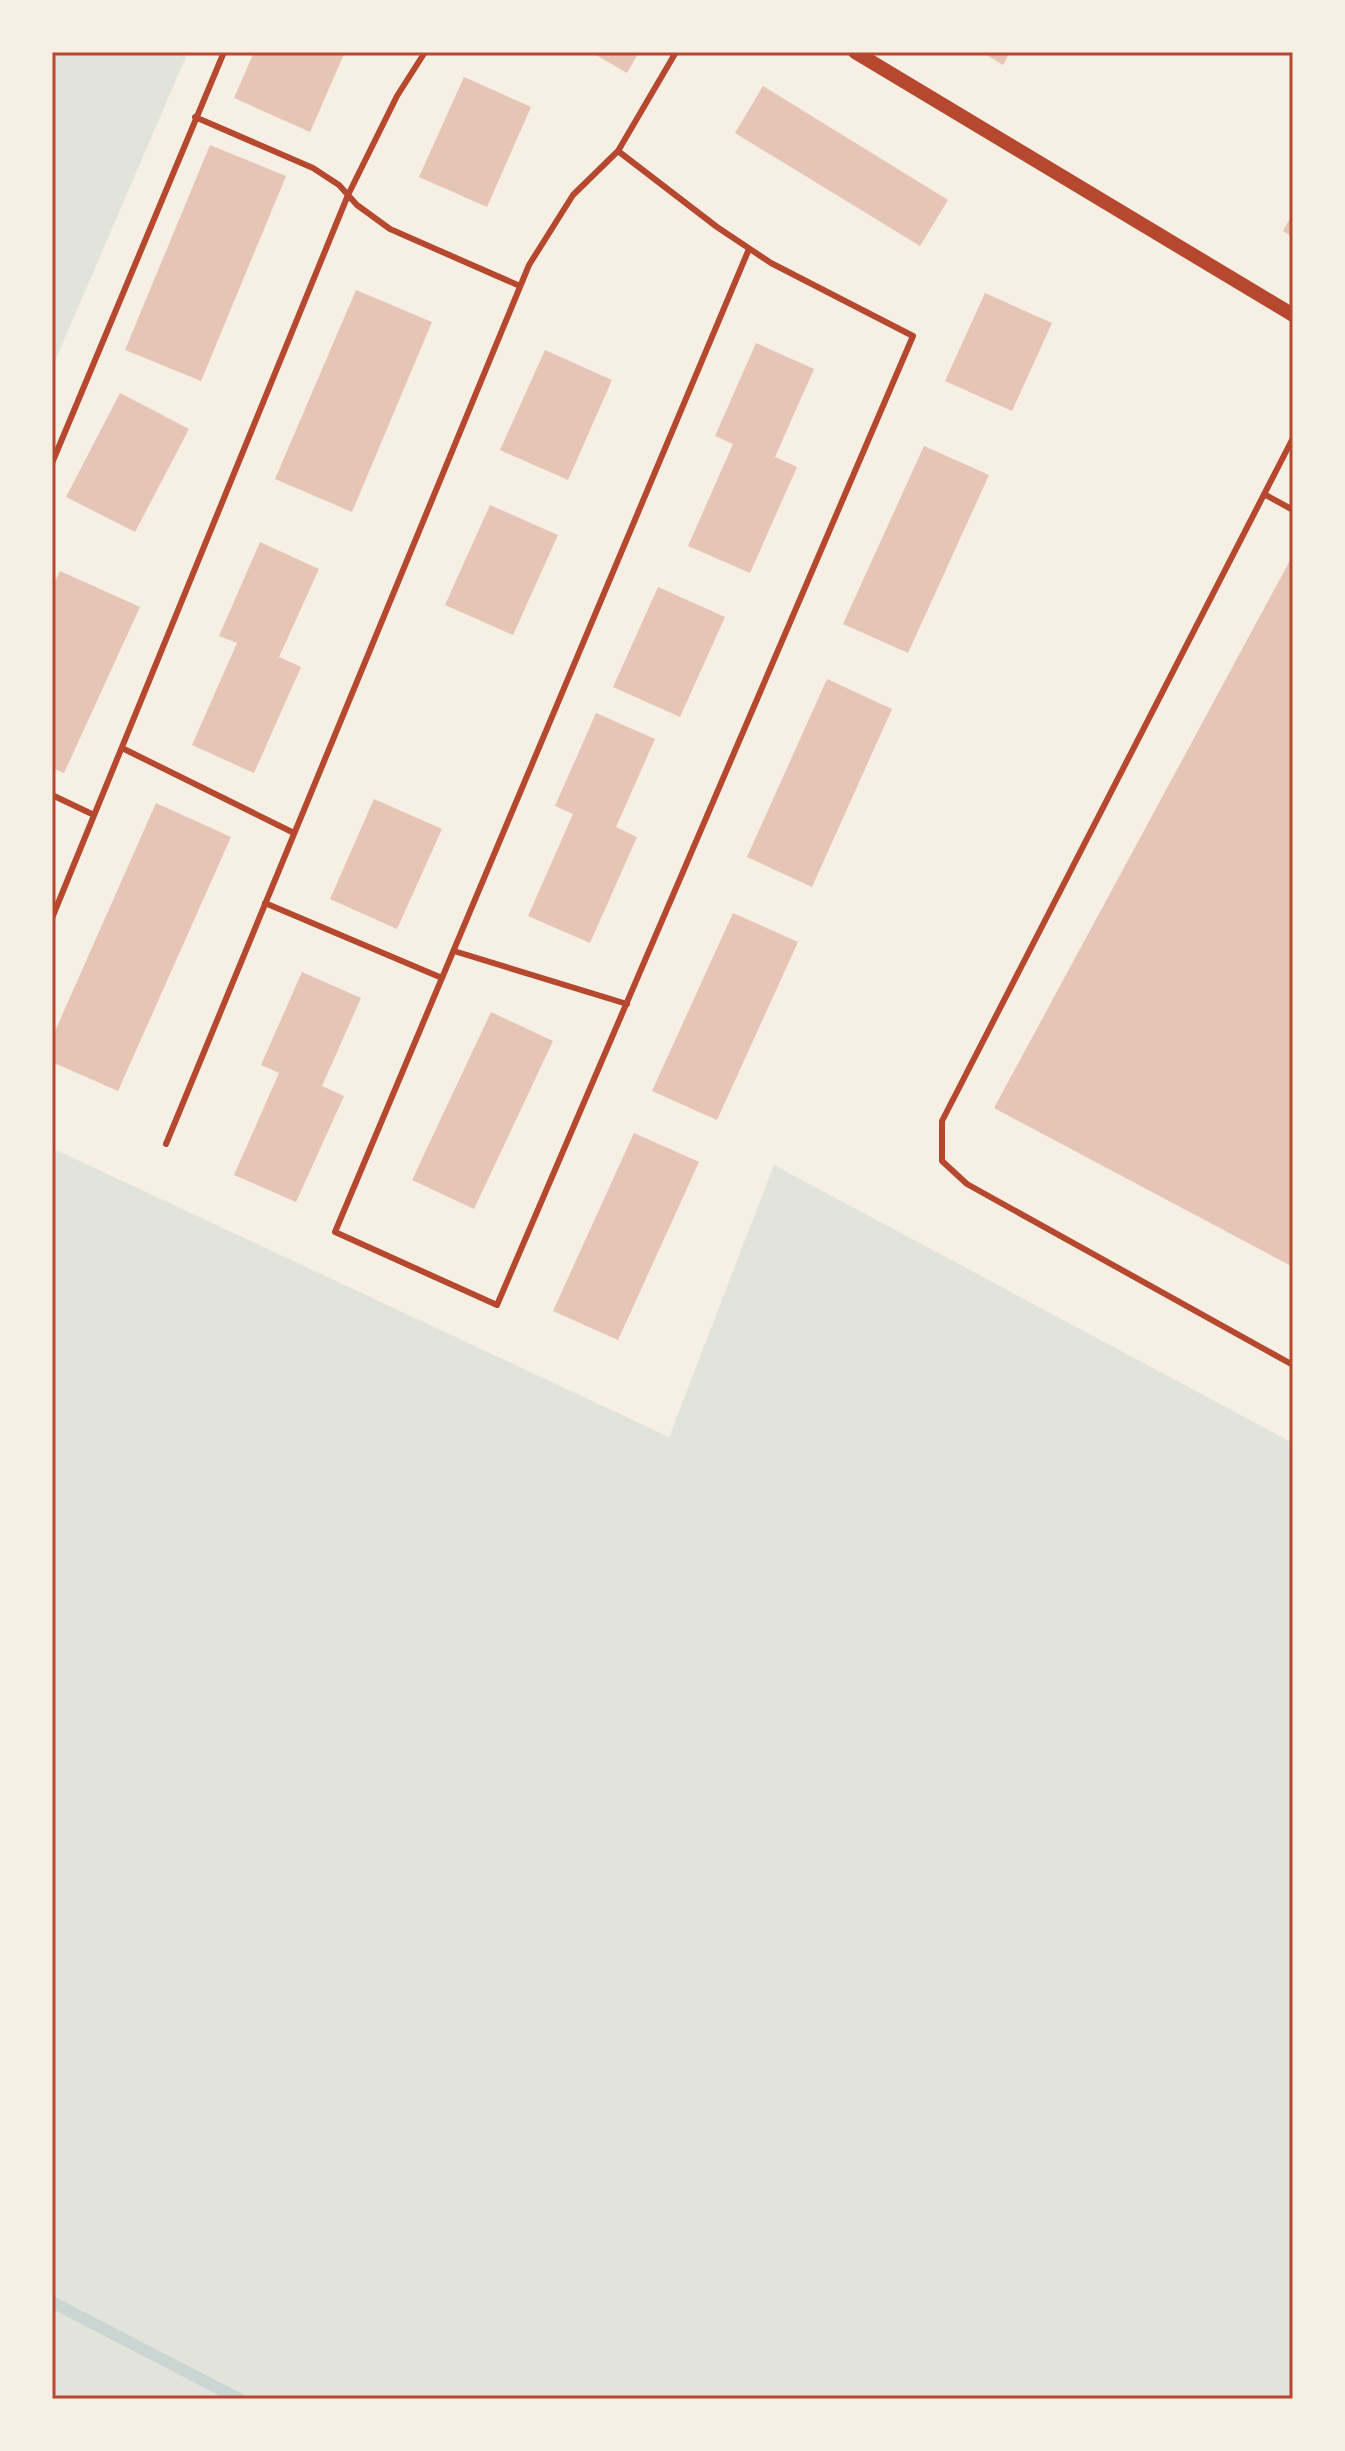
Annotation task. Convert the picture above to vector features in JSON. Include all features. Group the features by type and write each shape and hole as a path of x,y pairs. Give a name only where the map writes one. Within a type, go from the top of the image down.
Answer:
{"street":[{"path":"855,52 1293,315"}],"lane":[{"path":"52,463 224,52"},
{"path":"52,918 348,195 397,96 425,52"},
{"path":"166,1144 520,286 552,225 573,195 618,151 676,52"},
{"path":"195,117 313,168 390,229 520,286"},
{"path":"618,151 749,249 913,336 497,1305 335,1232 749,249"},
{"path":"1293,438 942,1121 942,1161 967,1184 1293,1365"},
{"path":"1264,494 1293,510"},
{"path":"122,748 294,833"},
{"path":"52,795 94,815"},
{"path":"265,903 442,978"},
{"path":"454,951 627,1004"}],"shaded area":[{"path":"52,52 188,52 52,368"},
{"path":"52,1148 669,1437 774,1165 1293,1443 1293,2399 52,2399"}],"building":[{"path":"254,52 345,52 310,132 234,98"},
{"path":"591,52 639,52 627,73"},
{"path":"982,52 1010,52 1003,65"},
{"path":"464,77 531,107 487,207 419,177"},
{"path":"763,86 948,200 920,246 735,133"},
{"path":"210,145 286,176 201,381 125,350"},
{"path":"1293,213 1293,237 1283,231"},
{"path":"356,290 432,322 352,512 275,479"},
{"path":"985,293 1052,323 1012,411 945,381"},
{"path":"756,343 814,369 775,457 797,467 750,573 688,546 733,444 715,436"},
{"path":"545,350 612,380 568,480 500,450"},
{"path":"120,393 189,429 135,532 66,497"},
{"path":"924,446 989,475 908,653 843,624"},
{"path":"490,505 558,535 513,635 445,605"},
{"path":"260,542 319,569 279,657 301,667 254,773 192,745 237,643 219,636"},
{"path":"1293,555 1293,1267 994,1108"},
{"path":"60,571 140,607 64,773 52,768 52,588"},
{"path":"658,587 725,617 680,717 613,687"},
{"path":"827,679 892,709 812,887 747,857"},
{"path":"596,713 655,739 616,827 637,837 590,943 528,916 573,814 555,806"},
{"path":"374,799 442,829 397,929 330,899"},
{"path":"156,803 231,837 118,1091 52,1062 52,1038"},
{"path":"733,913 798,942 717,1120 652,1091"},
{"path":"302,972 361,998 322,1086 344,1096 296,1202 234,1175 279,1073 261,1065"},
{"path":"491,1012 553,1041 474,1209 412,1180"},
{"path":"634,1133 699,1162 618,1340 553,1311"}],"waterway":[{"path":"52,2302 239,2399"}]}
